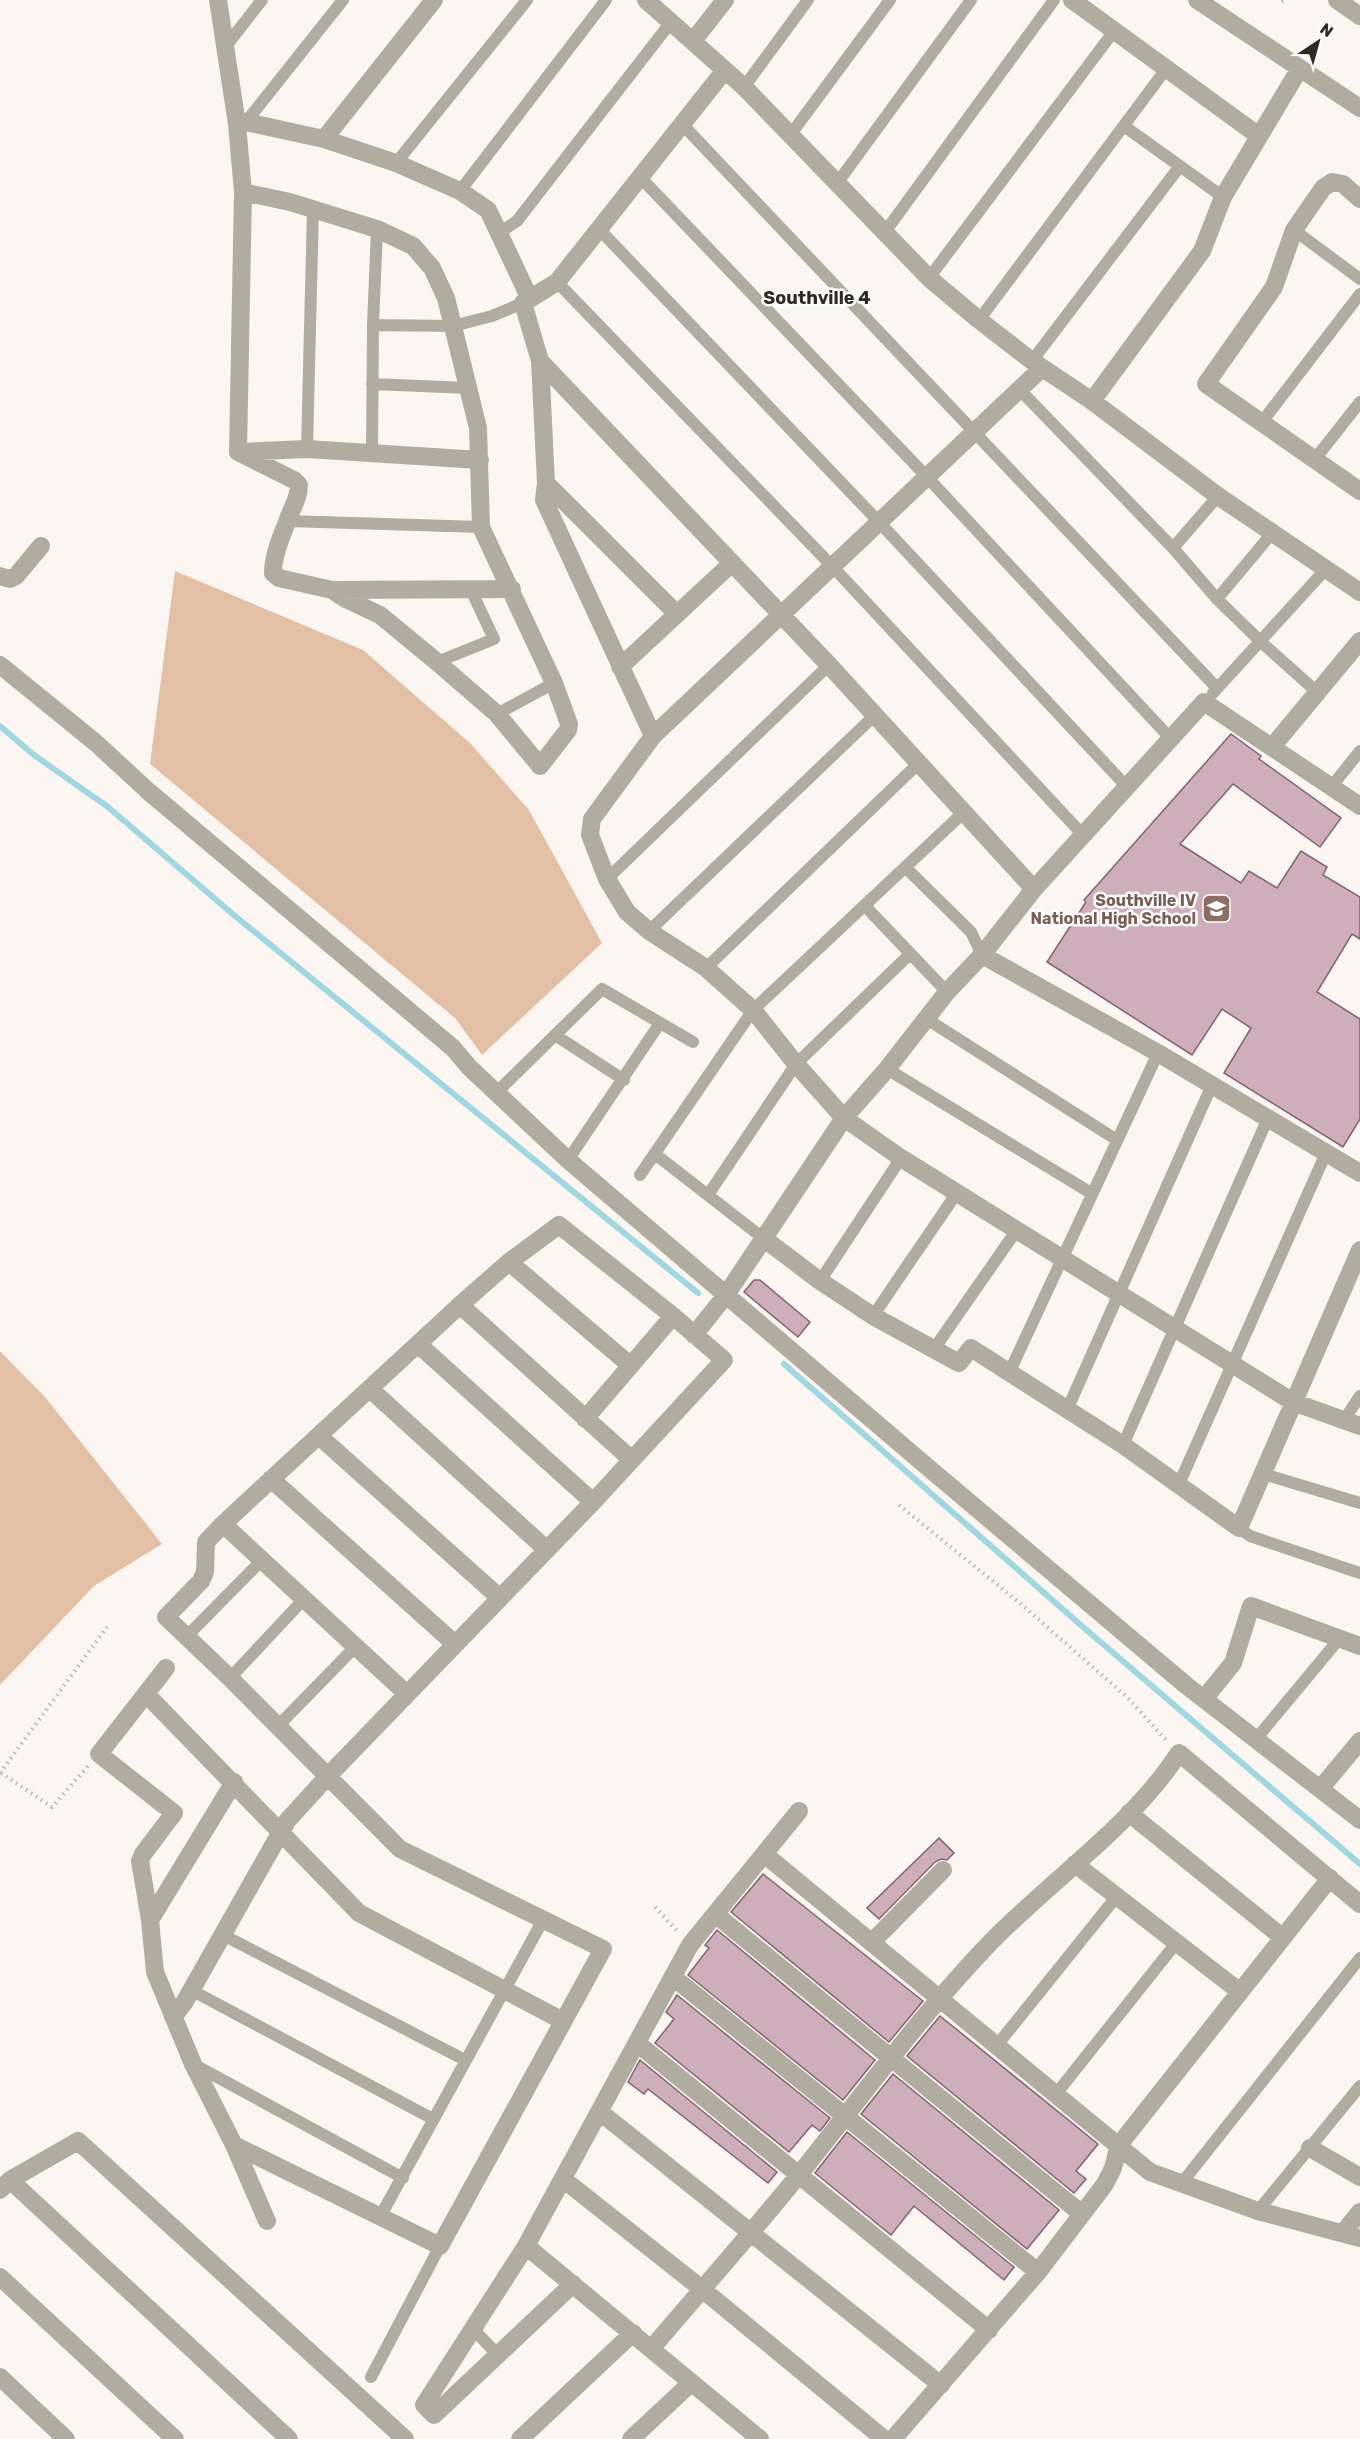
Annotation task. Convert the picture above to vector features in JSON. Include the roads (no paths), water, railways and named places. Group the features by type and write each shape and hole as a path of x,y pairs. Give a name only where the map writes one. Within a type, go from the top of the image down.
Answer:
{"street":[{"path":"218,0 242,123 243,192 238,452"},
{"path":"324,138 434,0"},
{"path":"646,0 744,87 929,278 979,320 1218,496 1360,592"},
{"path":"693,41 725,0"},
{"path":"1197,0 1360,108"},
{"path":"1336,0 1360,16"},
{"path":"1083,3 1114,31 1259,136"},
{"path":"1092,401 1202,251 1223,197 1300,68"},
{"path":"527,301 557,282 725,70"},
{"path":"242,123 324,138 396,163 460,191 488,210 500,232 527,301 540,362 546,483 544,500 653,736"},
{"path":"1360,199 1343,184 1332,182 1323,188 1294,230 1274,287 1206,384 1360,491"},
{"path":"243,192 313,209 377,229 413,246 432,268 446,298 478,428 481,527 512,588 554,683 569,724 568,730 540,766 497,714 437,662 380,615 332,590"},
{"path":"540,362 829,665 1034,889"},
{"path":"1037,364 1020,390 653,736 592,819 590,835 607,879 627,912 649,931 706,968 753,1010 796,1064 844,1118 956,1194 1293,1402 1352,1423"},
{"path":"238,452 307,449 480,460"},
{"path":"238,452 294,480 299,486 299,494 287,521 273,565 273,573 279,578 332,590 512,588"},
{"path":"546,483 677,614"},
{"path":"0,576 10,579 16,576 41,546"},
{"path":"620,667 731,564"},
{"path":"1272,747 1360,641"},
{"path":"0,665 96,743 148,791 453,1048 496,1093 568,1160 726,1295 1204,1699 1360,1820"},
{"path":"694,1335 726,1295 844,1118 947,992 982,955 1034,889 1204,702 1360,806"},
{"path":"982,955 1158,1053 1360,1173"},
{"path":"173,2017 184,2003 287,1821 328,1776 593,1502 724,1360 559,1225 510,1262 460,1305 223,1524 206,1542 205,1572 201,1581 166,1617 230,1678 328,1776 400,1849 603,1949 440,2246 234,2145"},
{"path":"762,1238 820,1281 873,1316 959,1364 971,1348 1123,1445 1239,1528 1360,1250"},
{"path":"510,1262 630,1365"},
{"path":"460,1305 632,1460"},
{"path":"585,1419 673,1316"},
{"path":"418,1344 593,1502"},
{"path":"370,1389 547,1550"},
{"path":"319,1436 500,1598"},
{"path":"271,1479 455,1644"},
{"path":"223,1524 407,1694"},
{"path":"1204,1699 1233,1663 1251,1606 1360,1646"},
{"path":"166,1668 99,1754 174,1813 140,1861 150,1920 155,1972 193,2064 234,2145 267,2221"},
{"path":"146,1694 359,1913 563,2021"},
{"path":"1320,1789 1360,1741"},
{"path":"651,2349 800,2175 941,1998 988,1945 1129,1813 1166,1772 1179,1753 1360,1904"},
{"path":"150,1920 234,1782"},
{"path":"573,2283 434,2415 424,2405 526,2246 690,1945 799,1810"},
{"path":"1129,1813 1282,1937"},
{"path":"764,1854 998,2044 1150,2172 1258,2211 1352,2236 1360,2212"},
{"path":"1075,1864 1239,1991"},
{"path":"872,1942 943,1870"},
{"path":"893,2439 1038,2272 1108,2176 1119,2145 1329,1878"},
{"path":"715,1914 1082,2214"},
{"path":"673,1977 1038,2272"},
{"path":"637,2043 989,2331"},
{"path":"600,2112 941,2385"},
{"path":"289,2439 5,2185 78,2141 405,2439"},
{"path":"1310,2148 1360,2177"},
{"path":"563,2179 702,2289 884,2439"},
{"path":"526,2246 760,2439"},
{"path":"0,2277 175,2439"},
{"path":"520,2439 633,2333"},
{"path":"0,2377 66,2439"},
{"path":"631,2439 692,2383"}],"lane":[{"path":"226,46 262,0"},
{"path":"242,123 343,0"},
{"path":"396,163 527,0"},
{"path":"460,191 606,0"},
{"path":"744,87 808,0"},
{"path":"791,134 890,0"},
{"path":"838,182 971,0"},
{"path":"885,232 1054,0"},
{"path":"500,232 517,221 671,22"},
{"path":"929,278 1114,31"},
{"path":"979,320 1166,69"},
{"path":"682,124 1217,688"},
{"path":"1124,126 1223,197"},
{"path":"1037,364 1180,166"},
{"path":"640,177 927,477 1171,739"},
{"path":"307,449 313,209"},
{"path":"372,452 373,325 377,229"},
{"path":"599,229 879,522 1127,787"},
{"path":"1294,230 1360,279"},
{"path":"557,282 833,567 1083,835"},
{"path":"1262,422 1360,294"},
{"path":"373,325 453,326 492,316 527,301"},
{"path":"372,384 469,388"},
{"path":"1020,390 1173,548 1217,599 1317,692"},
{"path":"1315,459 1360,402"},
{"path":"1173,548 1218,496"},
{"path":"287,521 481,527"},
{"path":"1217,599 1273,532"},
{"path":"1204,702 1325,570"},
{"path":"437,662 494,639 470,588"},
{"path":"607,879 829,665"},
{"path":"497,714 554,683"},
{"path":"649,931 875,715"},
{"path":"1332,786 1359,754"},
{"path":"706,968 919,764"},
{"path":"640,1175 753,1010 964,812"},
{"path":"906,868 971,932 982,955"},
{"path":"865,906 947,992"},
{"path":"708,1195 796,1064 910,954"},
{"path":"496,1093 602,989 693,1042"},
{"path":"925,1018 1117,1140"},
{"path":"568,1160 624,1080 660,1023"},
{"path":"555,1035 624,1080"},
{"path":"1009,1373 1091,1192 1158,1053"},
{"path":"886,1069 1091,1192"},
{"path":"1067,1410 1212,1085"},
{"path":"1123,1445 1268,1118"},
{"path":"1179,1484 1326,1153"},
{"path":"655,1154 762,1238"},
{"path":"820,1281 901,1158"},
{"path":"873,1316 956,1194"},
{"path":"934,1349 1016,1231"},
{"path":"1352,1423 1360,1396"},
{"path":"1263,1473 1360,1503"},
{"path":"1239,1528 1250,1536 1360,1573"},
{"path":"187,1636 262,1560"},
{"path":"230,1678 304,1599"},
{"path":"1256,1739 1340,1638"},
{"path":"278,1726 356,1646"},
{"path":"998,2044 1118,1896"},
{"path":"380,2217 543,1920"},
{"path":"223,1935 465,2060"},
{"path":"1056,2094 1177,1942"},
{"path":"1181,2184 1360,1958"},
{"path":"191,1990 433,2120"},
{"path":"193,2064 403,2178"},
{"path":"1258,2211 1360,2086"},
{"path":"371,2377 440,2246"},
{"path":"473,2329 498,2355"}],"waterway":[{"path":"0,726 34,755 108,807 235,916 698,1293"},
{"path":"784,1364 1083,1627 1360,1864"}],"place":[{"name":"Southville IV National High School","path":"1217,909"}],"district":[{"name":"Southville 4","path":"817,298"}]}
